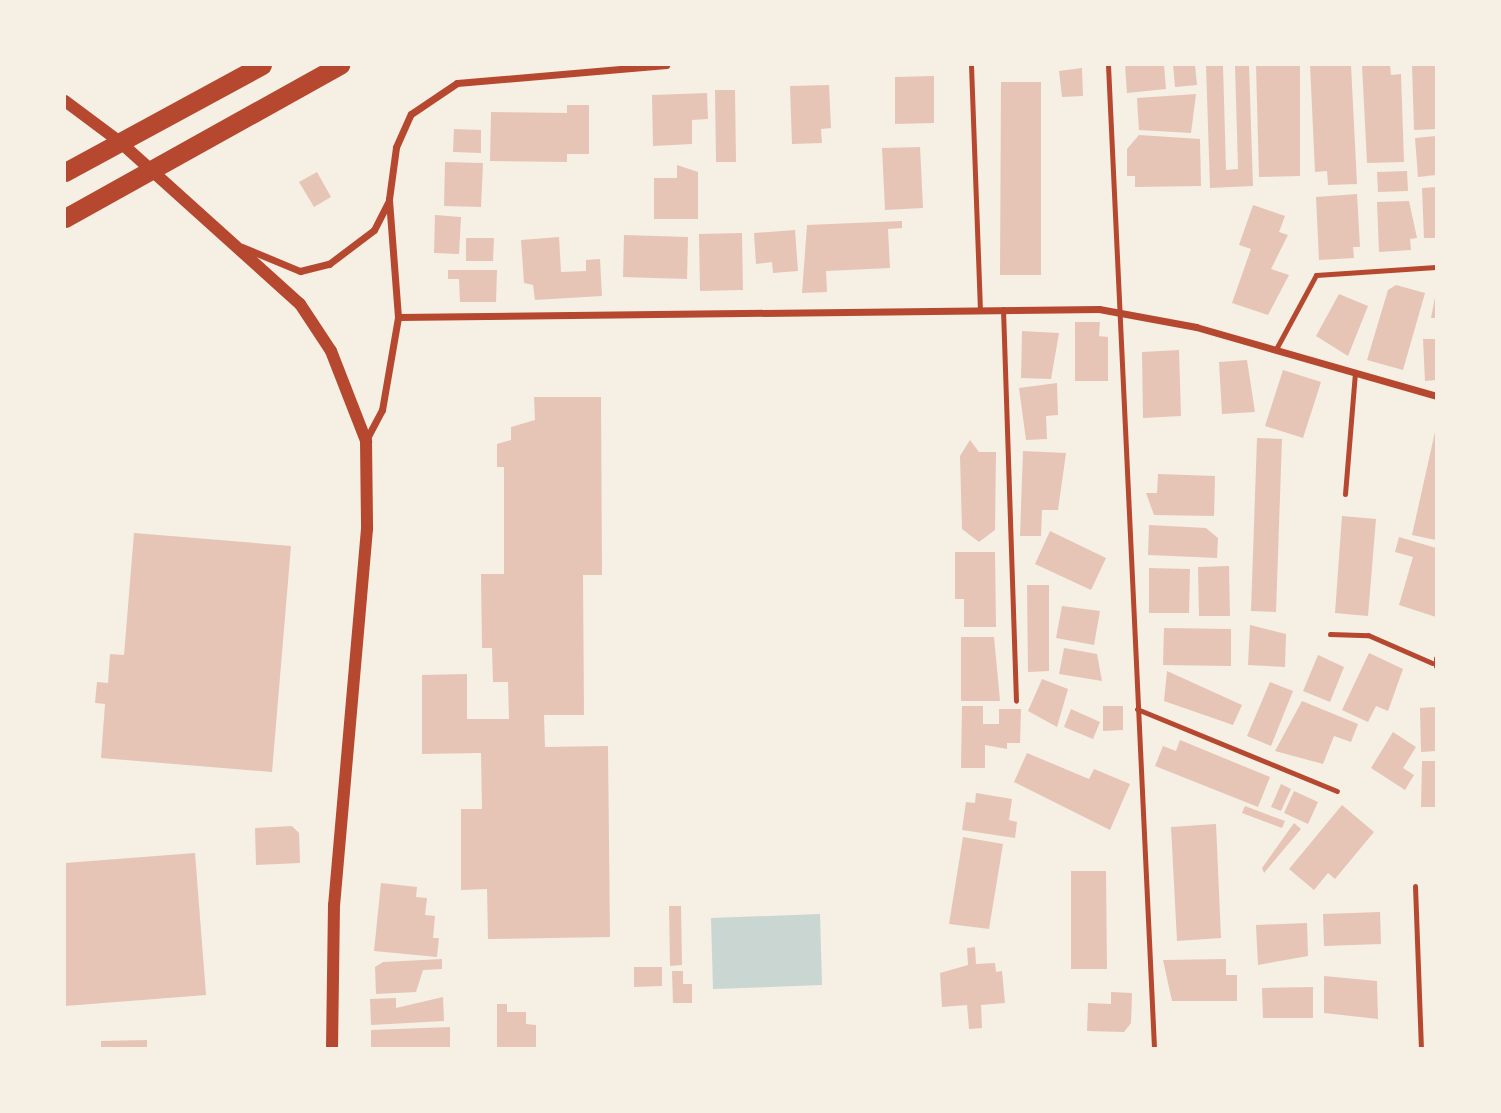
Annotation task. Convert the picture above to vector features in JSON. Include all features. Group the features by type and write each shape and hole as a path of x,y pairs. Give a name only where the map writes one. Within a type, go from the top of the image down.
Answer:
{"highway":[{"path":"65,172 262,65"},
{"path":"65,218 340,65"}],"street":[{"path":"366,441 382,410 398,317 389,200 396,147 411,114 431,95 457,83 666,65"},
{"path":"65,101 120,142 150,172 241,247 306,313 331,352 366,441 367,529 334,905 332,1048"},
{"path":"241,247 300,271 329,264 374,230 389,200"},
{"path":"398,317 980,308 1124,314 1276,349 1436,396"}],"lane":[{"path":"971,65 980,308"},
{"path":"1108,65 1124,314 1137,709 1154,1048"},
{"path":"1276,349 1316,275 1436,267"},
{"path":"1003,309 1016,701"},
{"path":"1345,494 1355,371"},
{"path":"1330,634 1368,635 1435,662"},
{"path":"1137,709 1337,791"},
{"path":"1415,886 1421,1048"}],"shaded area":[{"path":"820,914 822,985 713,989 711,918"}],"building":[{"path":"1125,65 1164,65 1166,89 1127,93"},
{"path":"1173,65 1195,65 1197,85 1175,87"},
{"path":"1206,65 1223,65 1226,170 1238,169 1235,65 1249,65 1253,186 1210,188"},
{"path":"1256,65 1300,65 1300,176 1259,177"},
{"path":"1310,65 1351,65 1357,184 1328,185 1327,171 1315,172"},
{"path":"1362,65 1390,65 1391,75 1401,74 1404,162 1367,163"},
{"path":"1412,65 1436,65 1436,129 1414,130"},
{"path":"1082,68 1083,96 1062,97 1059,71"},
{"path":"934,76 934,123 895,124 895,77"},
{"path":"1001,82 1041,82 1041,275 1000,275"},
{"path":"829,85 831,128 821,129 822,143 792,144 790,86"},
{"path":"715,90 735,90 736,162 716,162"},
{"path":"707,93 708,119 692,120 692,144 653,146 652,95"},
{"path":"1196,94 1191,133 1139,130 1137,98"},
{"path":"567,105 589,105 589,154 567,154 567,162 490,161 491,112 567,113"},
{"path":"454,129 481,130 481,153 453,152"},
{"path":"1139,135 1200,139 1201,186 1135,187 1135,176 1127,176 1127,149"},
{"path":"1436,136 1436,175 1418,177 1415,138"},
{"path":"920,147 923,208 885,210 882,148"},
{"path":"445,162 483,163 481,207 444,206"},
{"path":"677,165 698,172 698,219 654,219 654,178 677,178"},
{"path":"1407,171 1408,191 1378,192 1377,172"},
{"path":"317,172 331,197 314,207 299,182"},
{"path":"1436,187 1436,238 1424,238 1422,188"},
{"path":"1357,194 1360,247 1353,247 1354,258 1319,260 1316,197"},
{"path":"1409,201 1417,238 1410,239 1411,250 1379,252 1377,202"},
{"path":"1253,205 1285,216 1279,232 1288,235 1271,269 1289,275 1268,315 1232,303 1251,249 1239,245"},
{"path":"435,215 461,217 459,254 434,253"},
{"path":"902,221 902,228 888,229 890,268 826,271 827,292 802,293 807,225"},
{"path":"795,230 798,271 773,273 772,262 756,264 754,233"},
{"path":"742,233 743,290 700,291 699,234"},
{"path":"624,235 688,237 687,279 623,277"},
{"path":"559,237 561,272 586,271 586,260 600,259 602,296 535,300 533,285 524,283 521,240"},
{"path":"466,238 494,238 493,261 466,261"},
{"path":"448,270 497,270 496,302 460,302 459,279 448,279"},
{"path":"1396,285 1425,293 1403,370 1367,360 1388,290"},
{"path":"1436,292 1436,318 1431,318"},
{"path":"1339,294 1368,306 1348,356 1316,336"},
{"path":"1075,322 1100,322 1099,336 1108,337 1108,381 1075,381"},
{"path":"1022,331 1059,333 1051,379 1021,378"},
{"path":"1423,339 1436,339 1436,380 1425,381"},
{"path":"1179,350 1181,416 1143,418 1142,352"},
{"path":"1247,360 1255,412 1222,414 1219,362"},
{"path":"1283,370 1321,382 1303,438 1265,426"},
{"path":"1057,383 1058,415 1046,416 1047,439 1026,440 1019,388"},
{"path":"534,397 601,397 602,575 583,575 584,715 544,715 545,747 608,746 610,937 488,939 487,889 461,890 461,809 482,809 481,753 422,754 422,675 467,674 467,719 509,719 508,682 493,682 492,648 482,648 481,574 504,574 504,467 497,467 497,444 511,440 511,427 535,420"},
{"path":"1436,432 1436,540 1412,535"},
{"path":"1257,438 1282,439 1276,612 1251,611"},
{"path":"970,440 979,452 996,452 995,530 979,542 962,529 960,456"},
{"path":"1023,451 1066,453 1058,510 1042,510 1041,536 1020,536"},
{"path":"1158,474 1215,476 1214,516 1154,515 1146,493 1157,493"},
{"path":"1342,516 1376,519 1368,616 1335,613"},
{"path":"1149,525 1206,528 1218,538 1217,558 1148,555"},
{"path":"1050,531 1106,558 1091,590 1035,564"},
{"path":"134,533 291,546 272,772 101,758 105,704 95,703 97,682 108,683 110,654 124,655"},
{"path":"1399,537 1436,548 1436,617 1399,605 1413,557 1395,552"},
{"path":"955,552 995,552 996,627 964,627 964,599 955,599"},
{"path":"1229,566 1230,616 1199,616 1198,567"},
{"path":"1149,568 1190,569 1189,613 1149,613"},
{"path":"1027,585 1049,585 1049,671 1028,672"},
{"path":"1062,606 1100,611 1094,645 1056,638"},
{"path":"1250,625 1286,634 1285,667 1248,665"},
{"path":"1164,628 1231,629 1231,666 1163,665"},
{"path":"961,637 994,637 1000,701 961,701"},
{"path":"1064,648 1097,654 1102,681 1059,674"},
{"path":"1369,653 1403,669 1388,711 1376,706 1368,722 1342,710"},
{"path":"1318,655 1344,667 1330,702 1303,691"},
{"path":"1167,671 1242,705 1233,725 1164,701"},
{"path":"1042,679 1068,689 1057,727 1028,711"},
{"path":"1270,682 1293,691 1271,746 1247,736"},
{"path":"1302,701 1358,724 1351,742 1334,736 1323,764 1275,751"},
{"path":"962,706 983,706 983,724 999,724 999,709 1021,709 1020,743 1007,743 1007,749 985,745 985,768 961,768"},
{"path":"1103,706 1123,706 1123,730 1103,731"},
{"path":"1436,707 1436,751 1421,752 1420,708"},
{"path":"1071,709 1100,722 1093,739 1064,727"},
{"path":"1393,732 1416,747 1403,768 1414,775 1405,790 1371,768"},
{"path":"1180,740 1270,777 1258,807 1155,766 1163,746 1176,751"},
{"path":"1027,753 1089,779 1094,769 1130,784 1110,830 1014,782"},
{"path":"1422,761 1436,761 1436,807 1421,807"},
{"path":"1281,784 1291,789 1281,811 1271,807"},
{"path":"1294,791 1318,802 1308,824 1284,813"},
{"path":"976,793 1012,799 1009,820 1017,822 1015,838 962,830 966,802 975,803"},
{"path":"1342,805 1374,832 1335,879 1328,873 1314,890 1289,869"},
{"path":"1245,806 1285,821 1282,828 1242,813"},
{"path":"1294,823 1301,829 1264,873 1262,868"},
{"path":"1216,824 1221,938 1177,941 1171,827"},
{"path":"292,826 299,833 300,863 256,865 255,828"},
{"path":"963,837 1003,844 989,929 949,924"},
{"path":"195,853 206,995 65,1006 65,863"},
{"path":"1071,871 1106,871 1107,969 1071,969"},
{"path":"381,883 417,887 416,897 427,898 425,915 435,916 433,938 439,938 437,957 374,951"},
{"path":"669,906 681,906 682,965 670,966"},
{"path":"1380,912 1381,944 1324,946 1323,914"},
{"path":"1307,923 1308,956 1258,965 1256,925"},
{"path":"975,947 976,964 995,963 996,972 1002,971 1005,1003 981,1005 982,1028 969,1029 967,1005 942,1007 940,973 968,965 967,948"},
{"path":"442,959 442,969 423,970 416,992 376,994 375,967 383,962"},
{"path":"1226,959 1226,975 1237,975 1237,1001 1172,1001 1163,960"},
{"path":"634,967 662,967 662,986 634,987"},
{"path":"672,971 683,971 683,984 692,984 692,1003 673,1003"},
{"path":"1324,976 1377,981 1378,1019 1324,1013"},
{"path":"1313,987 1313,1018 1263,1018 1262,988"},
{"path":"1111,992 1132,993 1131,1023 1124,1032 1087,1031 1088,1003 1111,1004"},
{"path":"443,997 444,1021 371,1025 370,999 396,998 396,1008"},
{"path":"497,1004 507,1004 507,1012 526,1012 526,1024 536,1025 536,1048 497,1048"},
{"path":"450,1027 450,1048 371,1048 371,1030"},
{"path":"147,1040 147,1048 101,1048 101,1041"}]}
